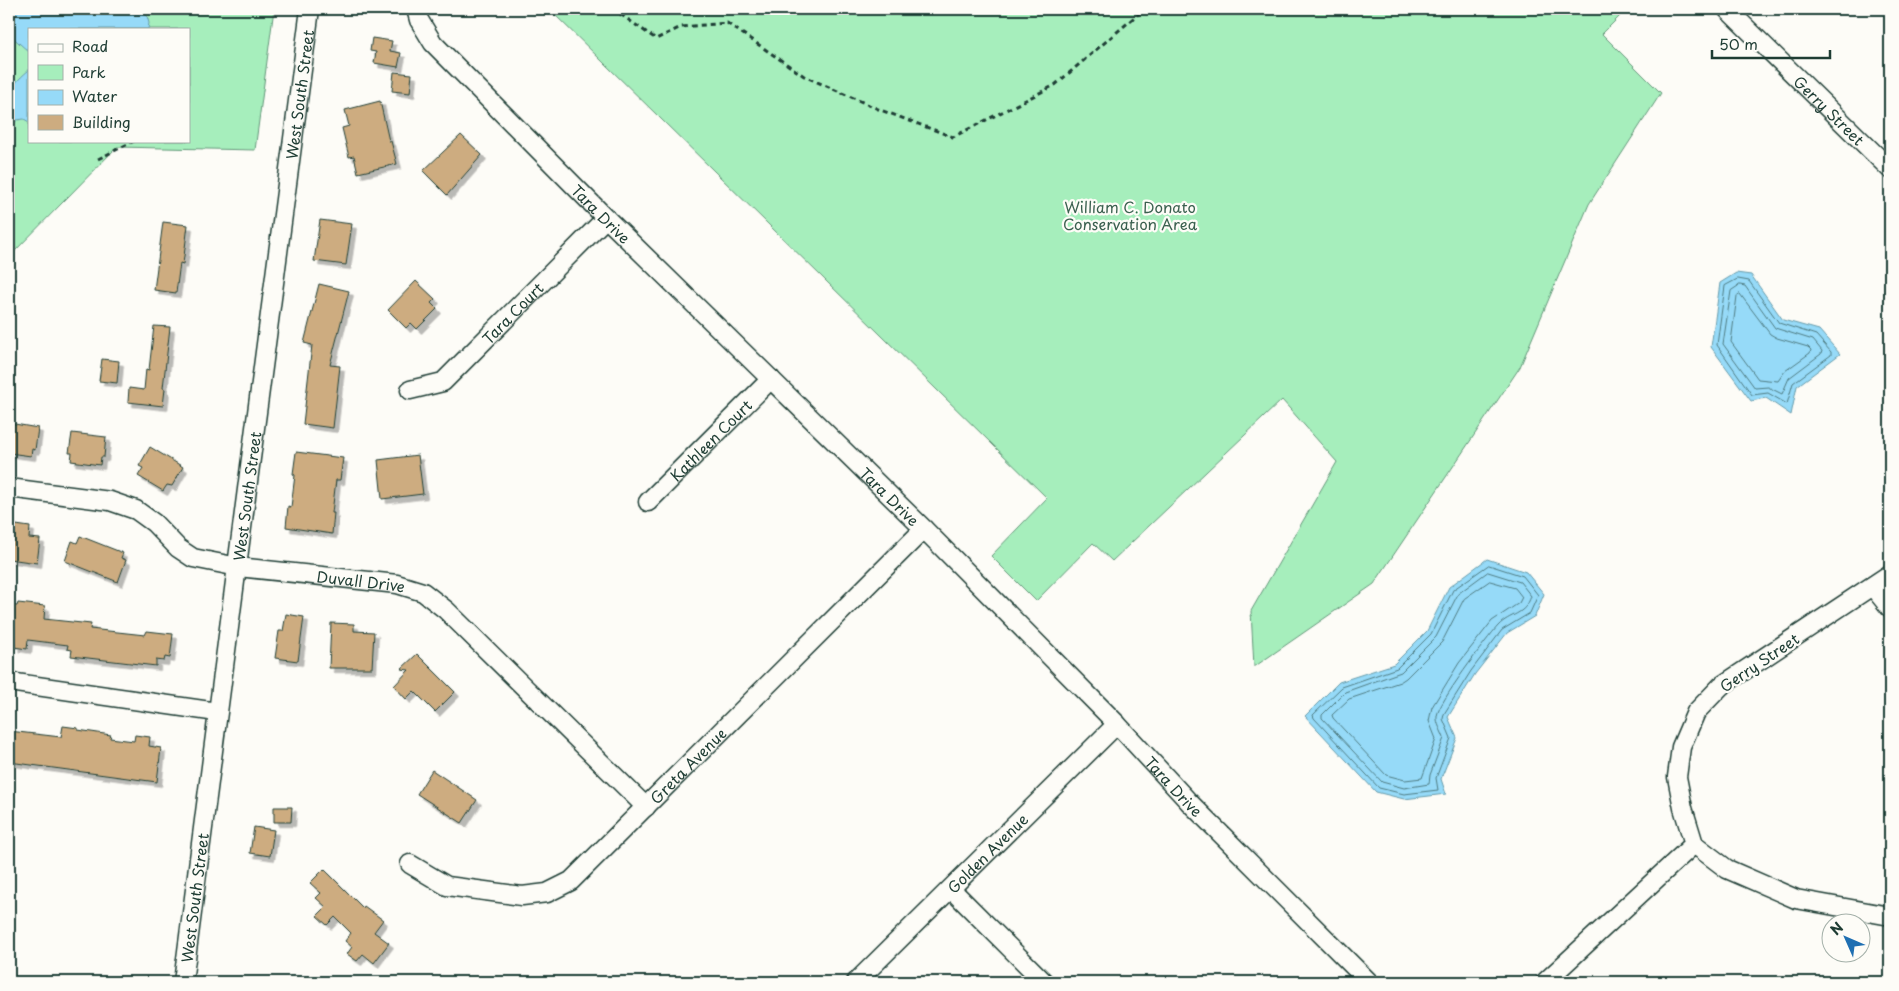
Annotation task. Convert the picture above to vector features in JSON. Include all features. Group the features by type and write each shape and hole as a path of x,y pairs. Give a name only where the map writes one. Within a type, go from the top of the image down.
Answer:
{"street":[{"name":"West South Street","path":"183,982 310,9"},
{"name":"Tara Drive","path":"416,9 419,20 433,43 606,218 924,529 1117,724 1189,802 1370,982"},
{"name":"Gerry Street","path":"1727,9 1890,169"},
{"name":"Tara Court","path":"410,390 443,382 606,218"},
{"name":"Kathleen Court","path":"648,502 772,379"},
{"name":"Duvall Drive","path":"9,488 110,501 136,510 154,523 178,548 194,558 238,567 397,584 423,592 446,610 646,807"},
{"name":"Greta Avenue","path":"410,864 447,886 522,896 547,893 571,881 924,529"},
{"name":"Gerry Street","path":"1694,844 1683,808 1677,777 1681,747 1696,712 1721,686 1890,574"},
{"path":"1872,586 1890,608"},
{"path":"9,682 217,712"},
{"name":"Golden Avenue","path":"856,982 1117,724"},
{"path":"1545,982 1694,844 1727,869 1796,899 1890,916"},
{"path":"951,889 1044,982"}],"path":[{"path":"613,9 656,39 681,27 727,23 804,76 878,109 953,137 1055,85 1144,9"},
{"path":"98,159 132,142"}],"green space":[{"path":"9,9 274,9 255,150 117,147 9,257"},
{"name":"William C. Donato Conservation Area","path":"549,9 1627,9 1602,34 1661,93 1589,204 1520,367 1374,584 1254,667 1251,611 1337,462 1282,400 1112,561 1093,543 1036,601 991,556 1047,498"}],"water":[{"path":"9,9 145,9 149,23 148,28 28,28 28,51 9,34"},
{"path":"28,71 28,121 24,119 17,120 11,127 9,125 10,94 21,77"},
{"path":"1736,273 1751,275 1783,320 1819,330 1840,354 1797,386 1791,415 1766,398 1751,401 1711,347 1720,283"},
{"path":"1487,559 1526,572 1544,594 1535,616 1507,633 1475,674 1448,717 1457,738 1441,779 1446,794 1404,799 1376,792 1305,716 1339,682 1394,664 1427,631 1449,587"}],"building":[{"path":"372,38 392,41 390,51 401,53 398,67 374,63 376,52 370,51"},
{"path":"394,72 412,74 410,93 392,91"},
{"path":"380,101 389,141 391,141 397,164 358,173 354,156 349,157 342,128 349,126 345,110"},
{"path":"461,135 482,155 447,195 423,171"},
{"path":"320,220 352,224 346,265 314,261"},
{"path":"163,222 188,225 183,264 180,263 176,293 154,290"},
{"path":"416,281 435,299 431,303 437,309 417,329 411,323 406,328 388,310"},
{"path":"319,284 349,291 330,365 340,366 333,428 303,424 312,345 304,343"},
{"path":"154,326 170,327 163,388 165,389 163,406 128,402 129,388 144,390 146,369 149,370"},
{"path":"102,359 119,361 117,383 99,381"},
{"path":"9,423 38,428 35,450 32,449 31,456 9,453"},
{"path":"72,433 106,437 104,457 101,457 100,465 71,461 72,453 69,453"},
{"path":"150,447 183,467 172,486 167,485 163,491 138,476 143,468 139,466"},
{"path":"296,452 343,458 340,480 336,480 332,513 334,513 332,534 286,527 288,506 291,507"},
{"path":"418,455 423,494 382,499 378,460"},
{"path":"9,524 30,527 29,538 40,539 37,563 9,559"},
{"path":"80,536 123,553 121,558 126,560 118,582 65,561 72,541 77,543"},
{"path":"18,603 45,606 44,619 91,624 90,629 145,635 147,631 173,634 170,658 165,657 164,661 156,660 156,666 71,656 72,650 67,649 68,645 28,640 27,649 14,647 15,644 9,643 9,605 17,606"},
{"path":"286,614 304,617 298,661 275,658 279,631 283,631"},
{"path":"331,623 354,624 354,631 374,632 372,668 329,668"},
{"path":"417,654 455,692 435,712 414,691 406,699 394,686 409,670 401,669"},
{"path":"63,726 111,735 110,738 134,741 135,735 150,737 149,746 161,748 157,782 9,762 9,731 61,737"},
{"path":"432,770 477,800 462,823 417,794"},
{"path":"274,807 292,807 291,822 274,822"},
{"path":"254,827 274,830 270,856 250,853"},
{"path":"324,869 363,908 364,906 383,920 374,932 389,943 374,963 363,954 357,961 347,954 352,947 345,941 351,933 335,917 327,925 317,916 326,907 316,898 321,893 310,883"}]}
